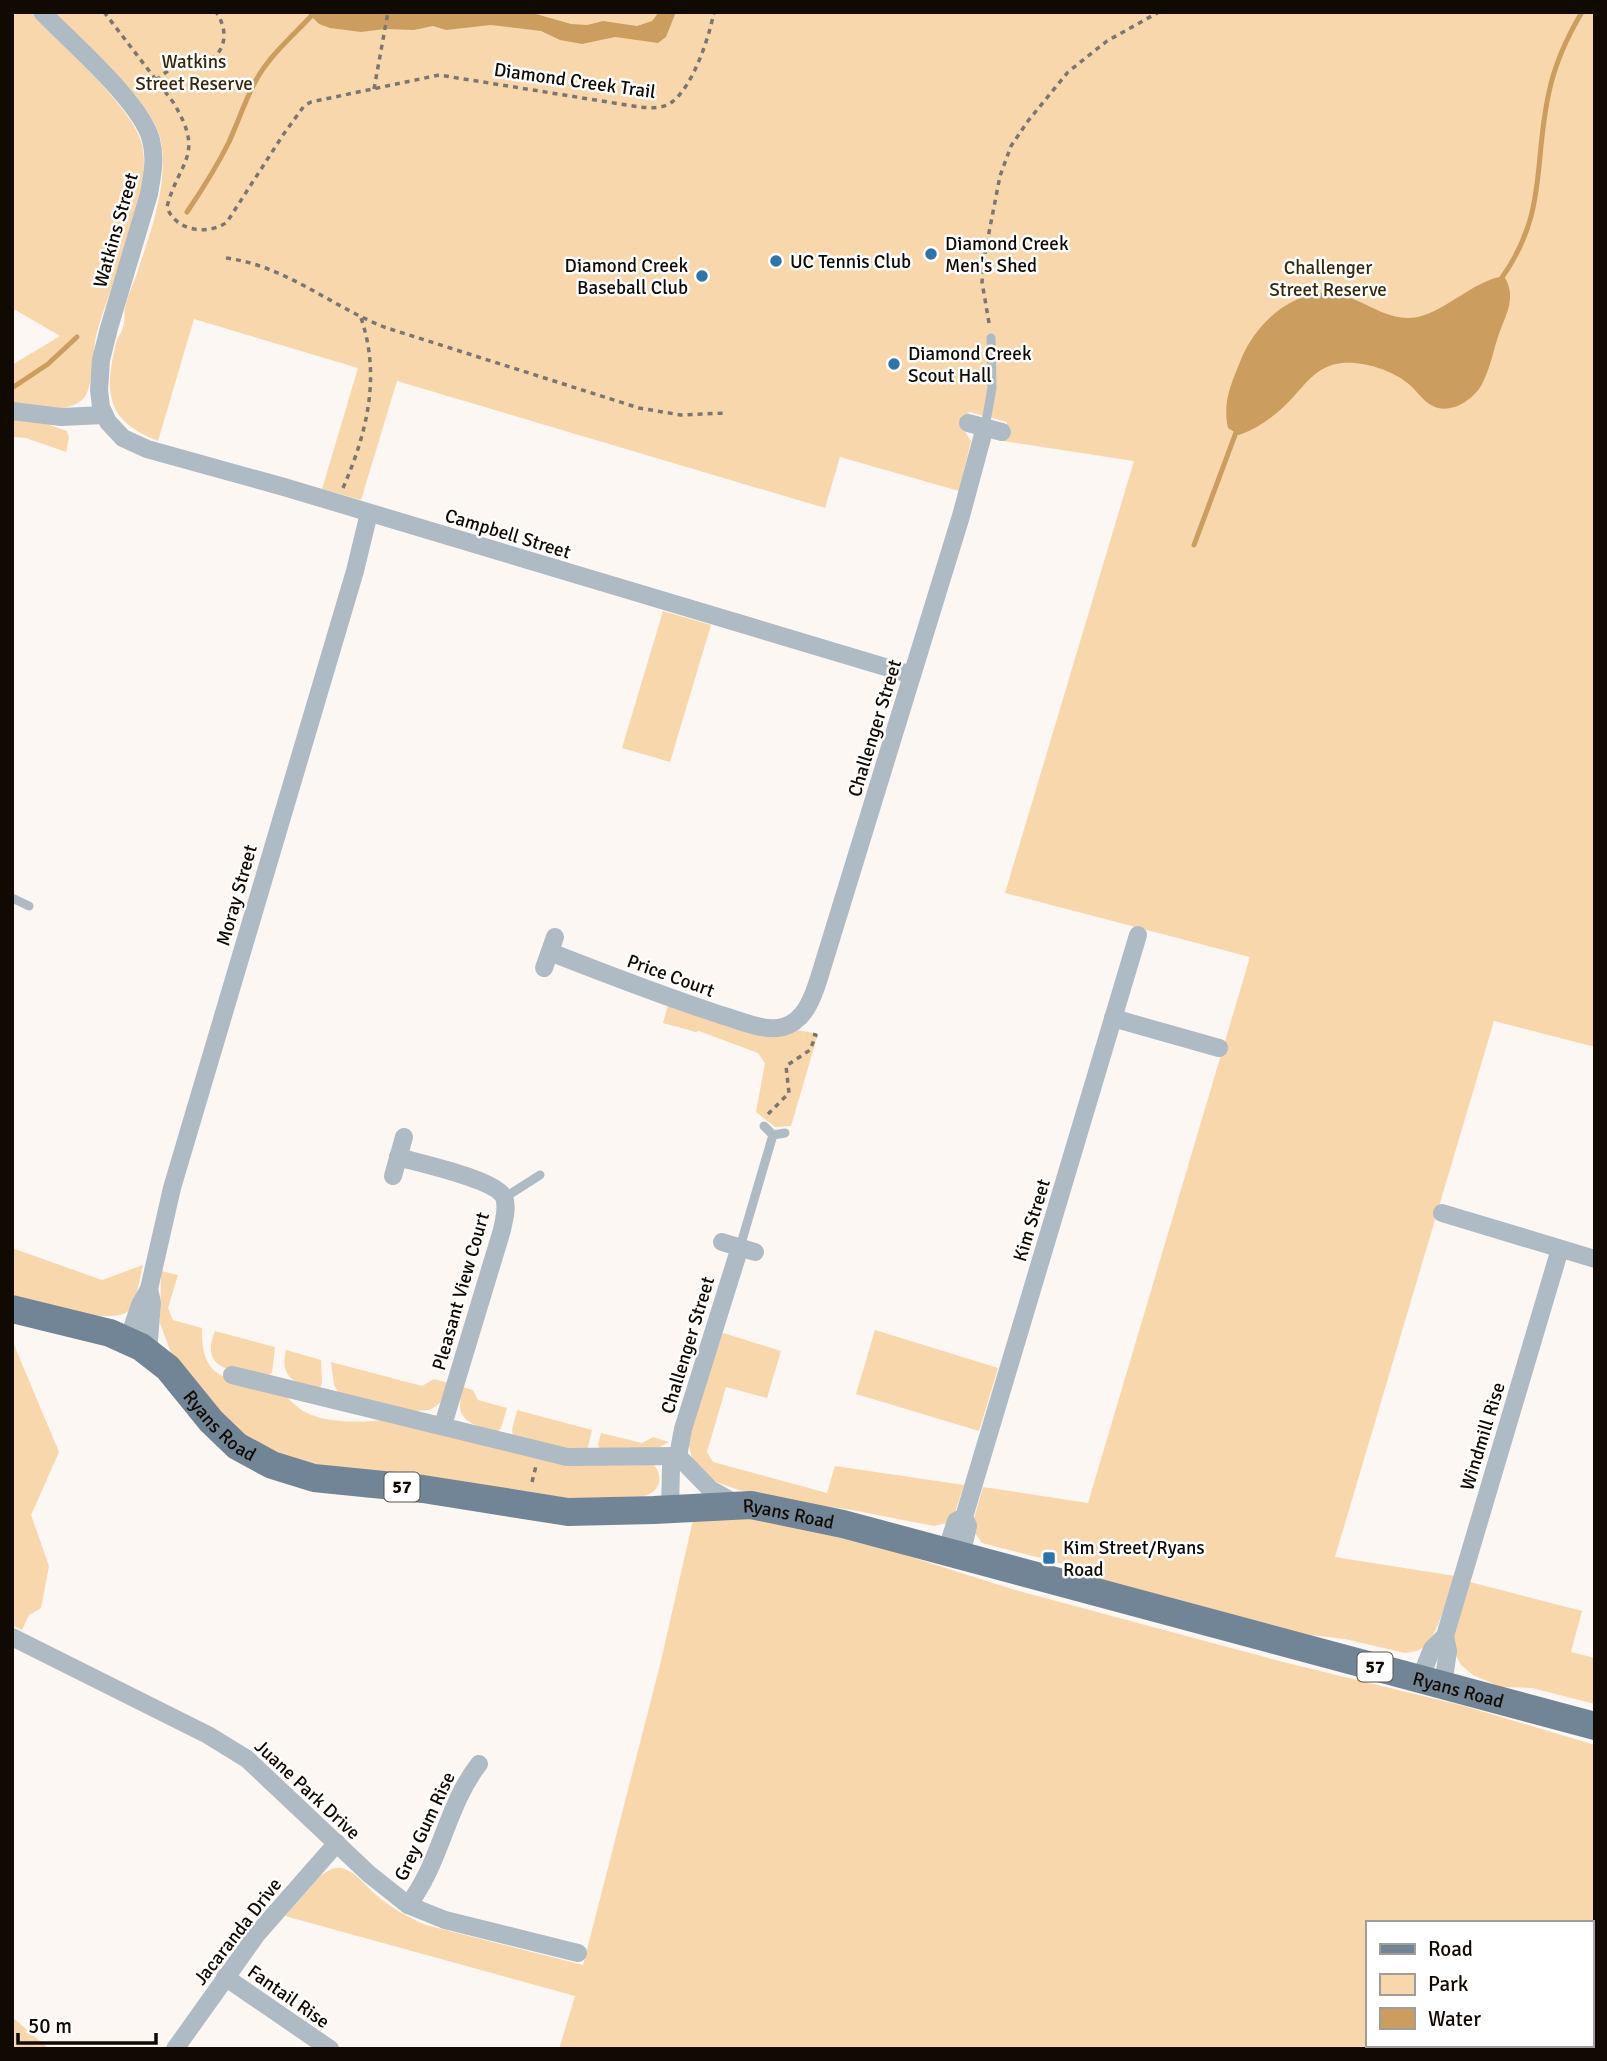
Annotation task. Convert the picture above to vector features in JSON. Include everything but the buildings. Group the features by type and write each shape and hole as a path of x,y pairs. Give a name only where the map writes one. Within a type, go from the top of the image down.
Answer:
{"main road":[{"name":"Ryans Road","path":"12,1309 138,1346 168,1368 230,1440 272,1465 314,1478 423,1489 578,1512 738,1505 796,1513 1595,1726"}],"street":[{"name":"Watkins Street","path":"42,12 135,109 148,130 154,153 149,194 104,344 99,390 104,415"},
{"path":"12,411 61,417 104,415"},
{"name":"Campbell Street","path":"104,415 123,438 147,449 912,675"},
{"name":"Challenger Street","path":"782,1027 801,1016 814,994 961,516 985,427"},
{"name":"Moray Street","path":"138,1346 140,1305 149,1289 176,1175 355,571 369,513"},
{"name":"Kim Street","path":"953,1554 956,1521 964,1517 1138,935"},
{"name":"Price Court","path":"550,952 687,1004 759,1026 782,1027"},
{"path":"1114,1018 1219,1048"},
{"path":"393,1176 404,1137"},
{"name":"Pleasant View Court","path":"398,1157 485,1182 499,1190 504,1198 505,1216 443,1425"},
{"path":"1442,1213 1595,1259"},
{"path":"722,1242 748,1249"},
{"name":"Challenger Street","path":"677,1509 671,1468 678,1456 683,1429 748,1249"},
{"name":"Windmill Rise","path":"1432,1682 1432,1649 1445,1636 1560,1249"},
{"path":"232,1375 567,1457 678,1456 710,1489 738,1505"},
{"name":"Juane Park Drive","path":"12,1637 230,1747 265,1774 385,1889 408,1905 445,1920 578,1953"},
{"name":"Grey Gum Rise","path":"408,1905 421,1887 463,1787 479,1764"},
{"name":"Jacaranda Drive","path":"175,2049 225,1977 279,1907 337,1843"},
{"name":"Fantail Rise","path":"225,1977 330,2049"}],"lane":[{"path":"985,427 992,388 991,338"},
{"path":"12,898 29,906"},
{"path":"764,1126 773,1135 785,1133"},
{"name":"Challenger Street","path":"748,1249 773,1135"},
{"path":"504,1198 541,1175"}],"path":[{"path":"104,12 156,80 169,70 204,63 219,53 224,41 224,29 216,12"},
{"path":"374,89 388,12"},
{"name":"Diamond Creek Trail","path":"156,80 179,112 189,143 186,164 168,203 169,212 186,227 201,230 221,226 231,217 304,106 311,102 439,75 639,107 660,107 673,102 695,68 707,43 714,12"},
{"path":"989,323 982,282 985,253 998,186 1012,146 1028,121 1068,72 1107,41 1159,12"},
{"path":"226,258 246,261 276,271 306,285 361,318 639,408 681,415 726,413"},
{"path":"344,488 363,437 371,384 371,357 361,318"},
{"path":"769,1111 789,1093 786,1066 810,1050 816,1035"},
{"path":"530,1507 540,1450"}],"green space":[{"path":"12,12 30,12 108,92 134,126 141,141 144,162 137,211 96,336 87,393 77,404 68,407 12,403 12,365 60,336 12,308"},
{"path":"54,12 1595,12 1595,1047 1494,1021 1335,1557 1455,1576 1439,1622 1424,1647 1405,1653 1345,1639 1310,1635 1083,1576 1073,1567 1064,1564 982,1543 974,1532 974,1518 983,1487 1088,1503 1250,957 1005,893 1134,461 1003,441 1007,422 969,412 964,430 971,441 959,491 840,457 825,508 397,381 361,500 322,489 358,368 194,319 158,441 128,424 119,414 110,391 110,377 126,303 158,203 163,169 160,137 144,107 130,89"},
{"path":"12,418 38,421 67,431 69,438 66,452 26,438 12,437"},
{"path":"663,611 711,625 670,762 622,748"},
{"path":"668,1005 818,1034 791,1126 775,1127 756,1112 765,1063 758,1053 699,1031 663,1023"},
{"path":"12,1248 102,1280 143,1265 133,1304 127,1312 105,1316 71,1312 12,1298"},
{"path":"161,1271 178,1275 168,1308 173,1320 202,1328 203,1348 215,1371 226,1377 282,1394 300,1409 316,1417 357,1422 387,1420 654,1465 659,1474 659,1484 654,1491 644,1496 558,1499 360,1475 273,1454 234,1428 171,1353 160,1323"},
{"path":"875,1330 998,1368 979,1431 856,1394"},
{"path":"215,1331 275,1347 272,1373 269,1375 235,1371 217,1363 212,1356 211,1345"},
{"path":"720,1332 781,1351 767,1398 726,1387 707,1452 713,1462 827,1493 835,1466 964,1485 955,1512 947,1523 934,1526 801,1503 739,1490 713,1481 693,1462 688,1443"},
{"path":"12,1340 59,1452 31,1515 49,1566 41,1608 29,1615 22,1630 12,1625"},
{"path":"286,1350 321,1360 320,1388 297,1382 287,1374 284,1360"},
{"path":"331,1362 422,1386 434,1379 448,1383 442,1399 435,1407 416,1411 403,1409 339,1394 334,1385"},
{"path":"463,1387 473,1390 478,1400 507,1408 498,1432 472,1423 462,1414 460,1398"},
{"path":"517,1410 592,1430 587,1451 570,1450 513,1436"},
{"path":"601,1433 642,1443 653,1437 669,1442 656,1449 601,1451 598,1445"},
{"path":"759,1519 848,1537 1015,1590 1279,1661 1464,1706 1595,1745 1595,2049 559,2049 575,1996 285,1916 320,1876 332,1869 342,1868 353,1873 393,1907 426,1925 583,1965 660,1665 693,1520"},
{"path":"1470,1582 1582,1611 1571,1652 1595,1658 1595,1704 1532,1688 1501,1687 1473,1675 1461,1665 1454,1652 1453,1639"},
{"path":"12,2017 49,2049 12,2049"}],"water":[{"path":"307,12 529,12 571,24 587,25 603,21 637,26 652,21 659,12 676,12 666,37 658,43 615,37 582,44 560,40 541,31 491,25 446,30 433,26 414,30 361,32 319,24"},
{"path":"1504,276 1510,290 1508,310 1483,382 1475,394 1463,403 1442,409 1435,407 1395,375 1376,367 1345,363 1329,366 1318,372 1283,408 1255,428 1239,435 1228,428 1226,409 1229,392 1249,343 1269,318 1296,300 1326,293 1342,295 1389,315 1418,317 1440,308 1482,283"}],"waterway":[{"path":"187,212 229,142 261,72 315,12"},
{"path":"1501,279 1516,255 1533,210 1544,118 1552,82 1562,51 1582,12"},
{"path":"12,388 48,364 77,337"},
{"path":"1194,545 1238,427"}],"place":[{"name":"Diamond Creek Men's Shed","path":"931,254"},
{"name":"UC Tennis Club","path":"776,261"},
{"name":"Diamond Creek Baseball Club","path":"702,276"},
{"name":"Diamond Creek Scout Hall","path":"894,364"},
{"name":"Kim Street/Ryans Road","path":"1049,1558"}],"park label":[{"name":"Watkins Street Reserve","path":"194,72"},
{"name":"Challenger Street Reserve","path":"1328,278"}]}
